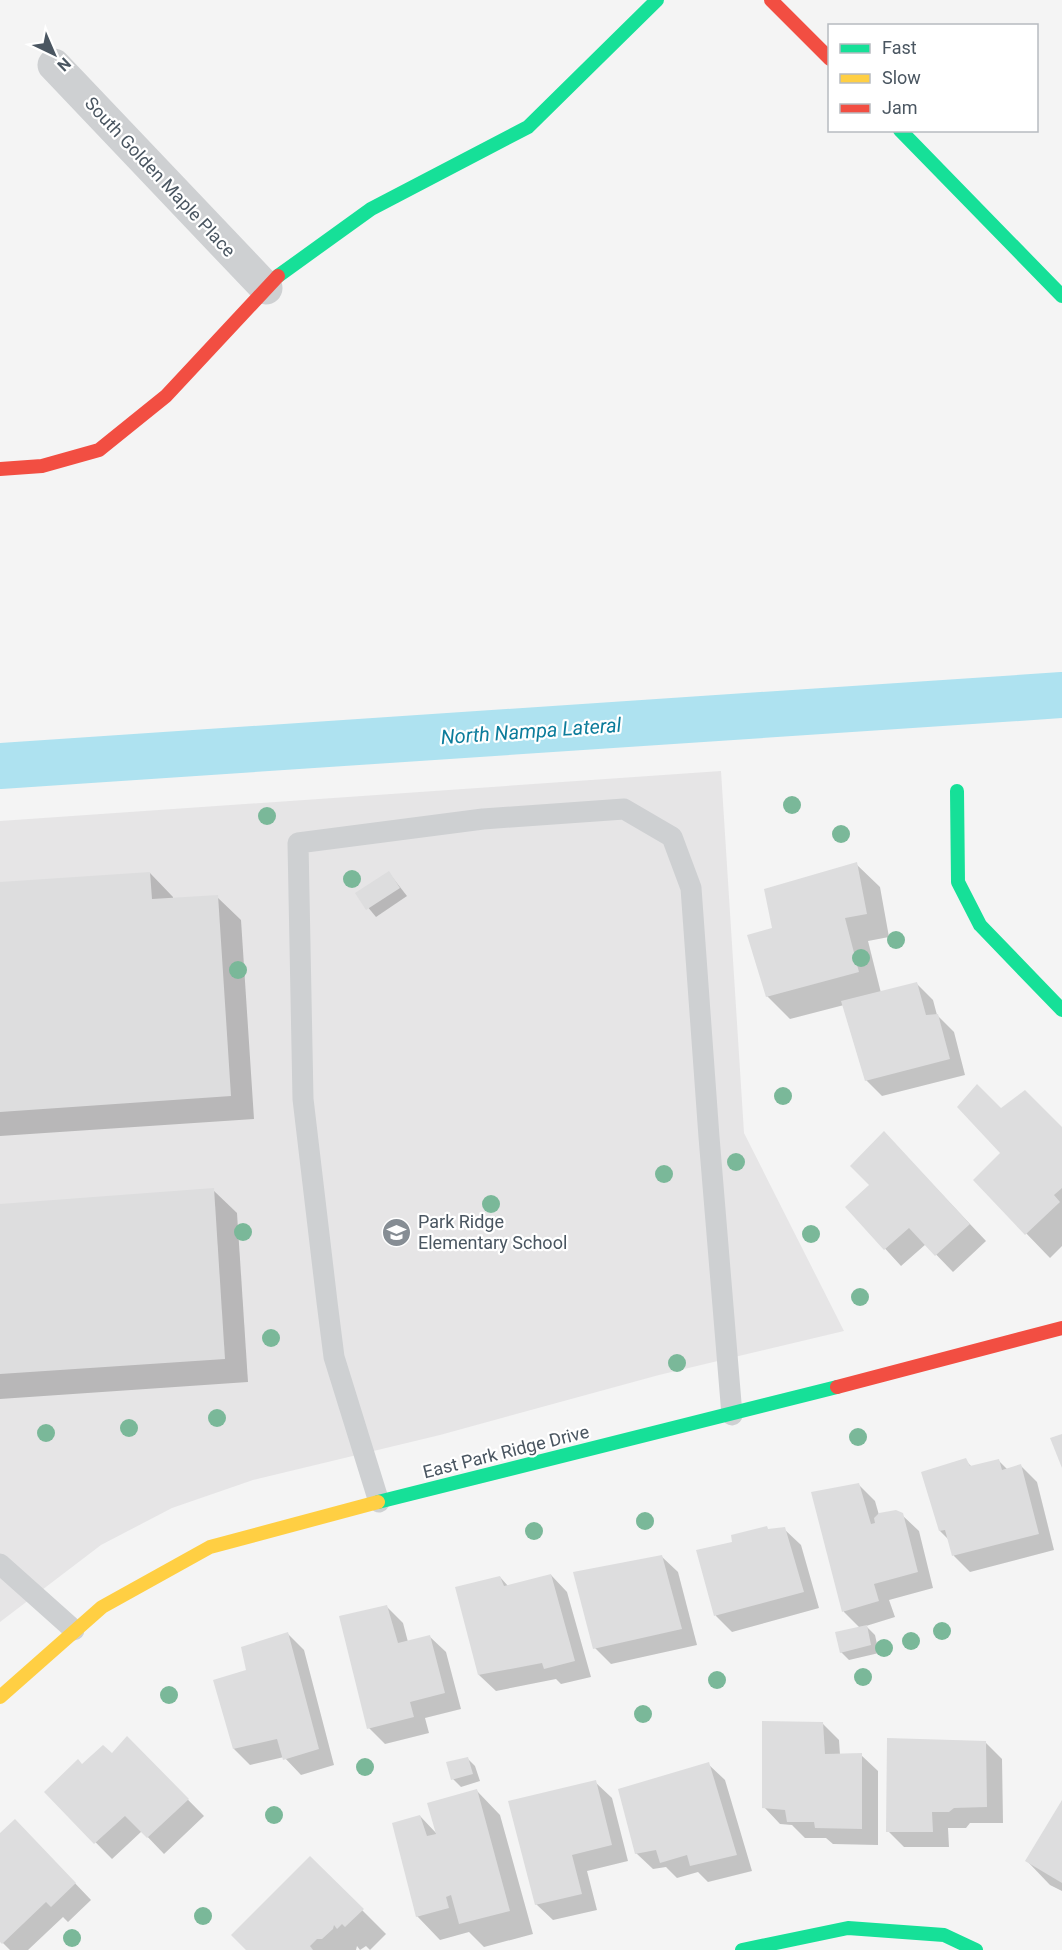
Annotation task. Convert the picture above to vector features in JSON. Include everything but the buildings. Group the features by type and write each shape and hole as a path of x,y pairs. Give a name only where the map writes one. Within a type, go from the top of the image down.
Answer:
{"street":[{"path":"0,469 42,466 99,450 166,396 276,277 371,209 528,127 657,0"},
{"path":"771,0 828,57"},
{"name":"South Golden Maple Place","path":"54,65 266,288"},
{"path":"902,132 1062,296"},
{"path":"957,791 958,882 980,925 1062,1010"},
{"name":"East Park Ridge Drive","path":"0,1697 102,1607 210,1547 379,1502 732,1415 1062,1328"},
{"path":"742,1950 848,1928 944,1935 976,1950"}],"lane":[{"path":"379,1502 334,1357 303,1100 298,843 483,819 624,809 672,837 691,888 732,1415"},
{"path":"0,1564 74,1630"}],"shaded area":[{"name":"Park Ridge Elementary School","path":"721,771 744,1133 844,1331 659,1375 440,1435 253,1480 172,1508 101,1545 0,1622 0,821"}],"waterway":[{"name":"North Nampa Lateral","path":"0,766 1062,695"}],"traffic: fast":[{"path":"278,276 371,209 528,127 657,0"},
{"path":"902,132 1062,296"},
{"path":"957,791 958,882 980,925 1062,1010"},
{"path":"378,1502 837,1387"},
{"path":"742,1950 848,1928 944,1935 976,1950"}],"traffic: slow":[{"path":"0,1697 102,1607 210,1547 378,1502"}],"traffic: jam":[{"path":"771,0 828,57"},
{"path":"0,469 42,466 99,450 166,396 278,276"},
{"path":"837,1387 1062,1328"}],"place":[{"name":"Park Ridge Elementary School","path":"397,1232"}]}
